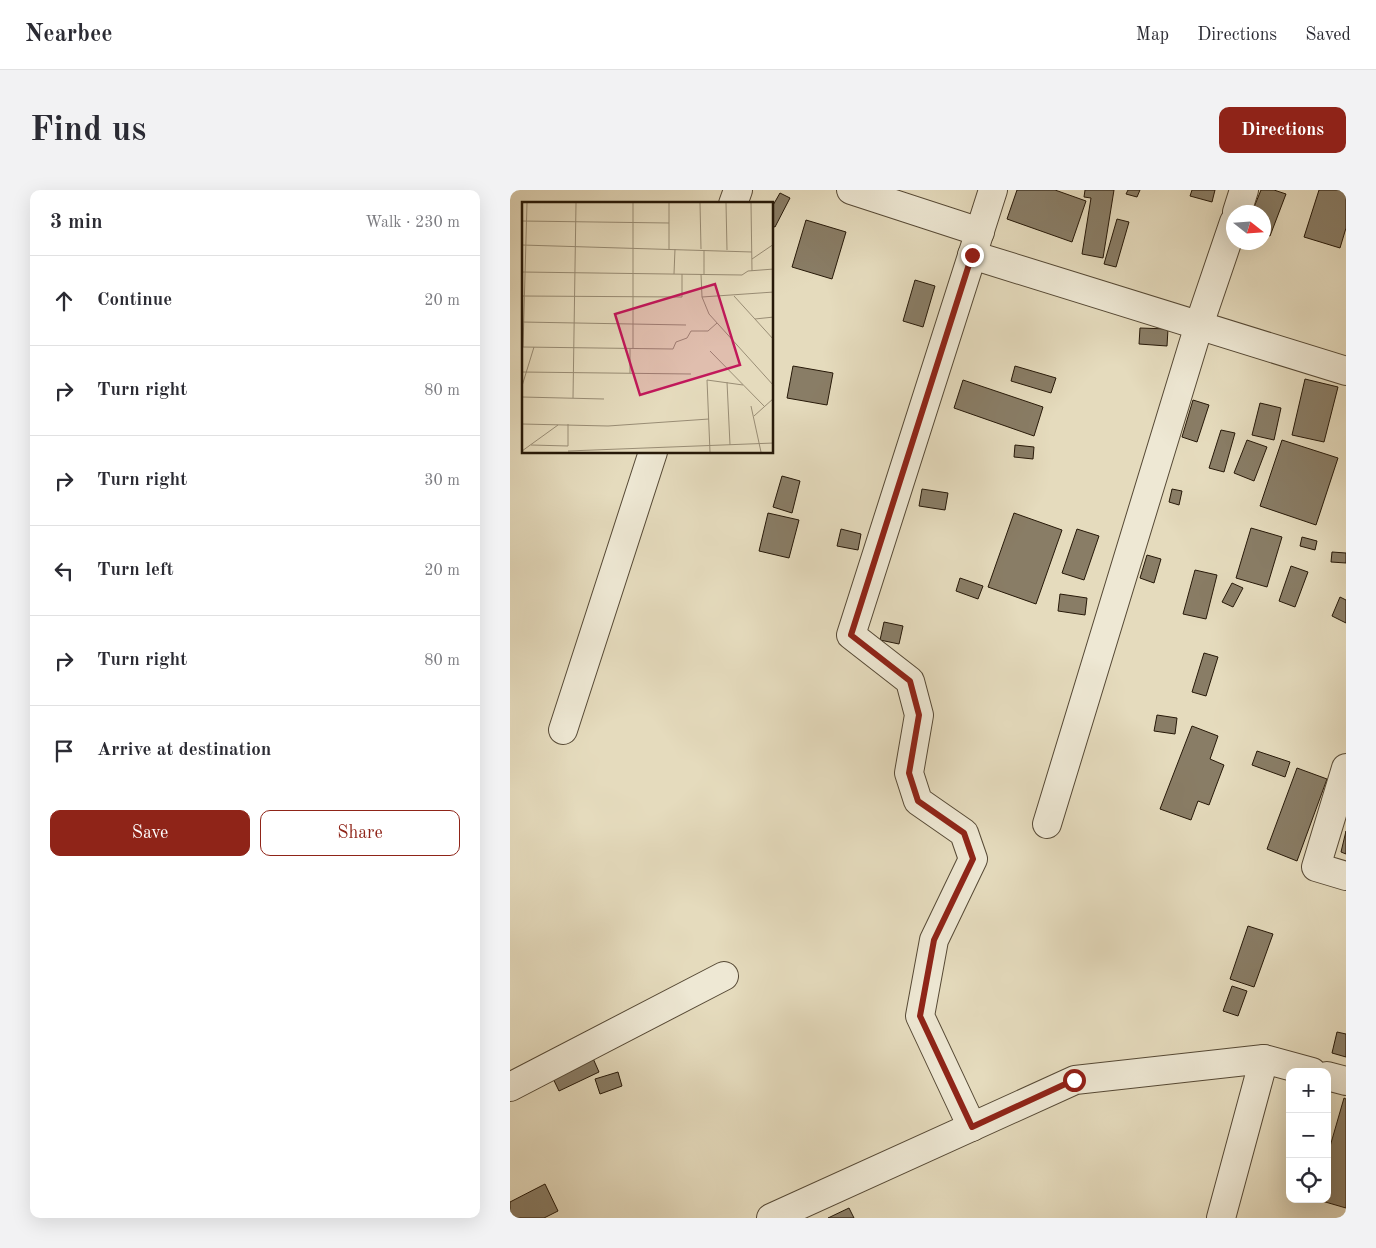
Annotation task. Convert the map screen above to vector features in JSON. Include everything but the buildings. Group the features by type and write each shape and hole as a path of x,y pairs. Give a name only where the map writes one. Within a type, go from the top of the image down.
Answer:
{"street":[{"path":"851,190 976,243 1199,325 1346,371"},
{"path":"972,1127 920,1016 934,940 973,859 964,833 918,801 909,773 919,715 910,681 851,635 993,190"},
{"path":"1239,205 1244,190"},
{"path":"1047,824 1199,325 1226,246"},
{"path":"563,730 652,454"},
{"path":"1346,768 1316,867 1346,876"},
{"path":"510,1087 724,976"},
{"path":"1220,1218 1264,1059"},
{"path":"771,1218 1074,1080 1264,1059 1297,1068"},
{"path":"1331,1077 1346,1081"}],"route":[{"path":"972,255 851,635 910,681 919,715 909,773 918,801 964,833 973,859 934,940 920,1016 972,1127 1074,1080"}]}
